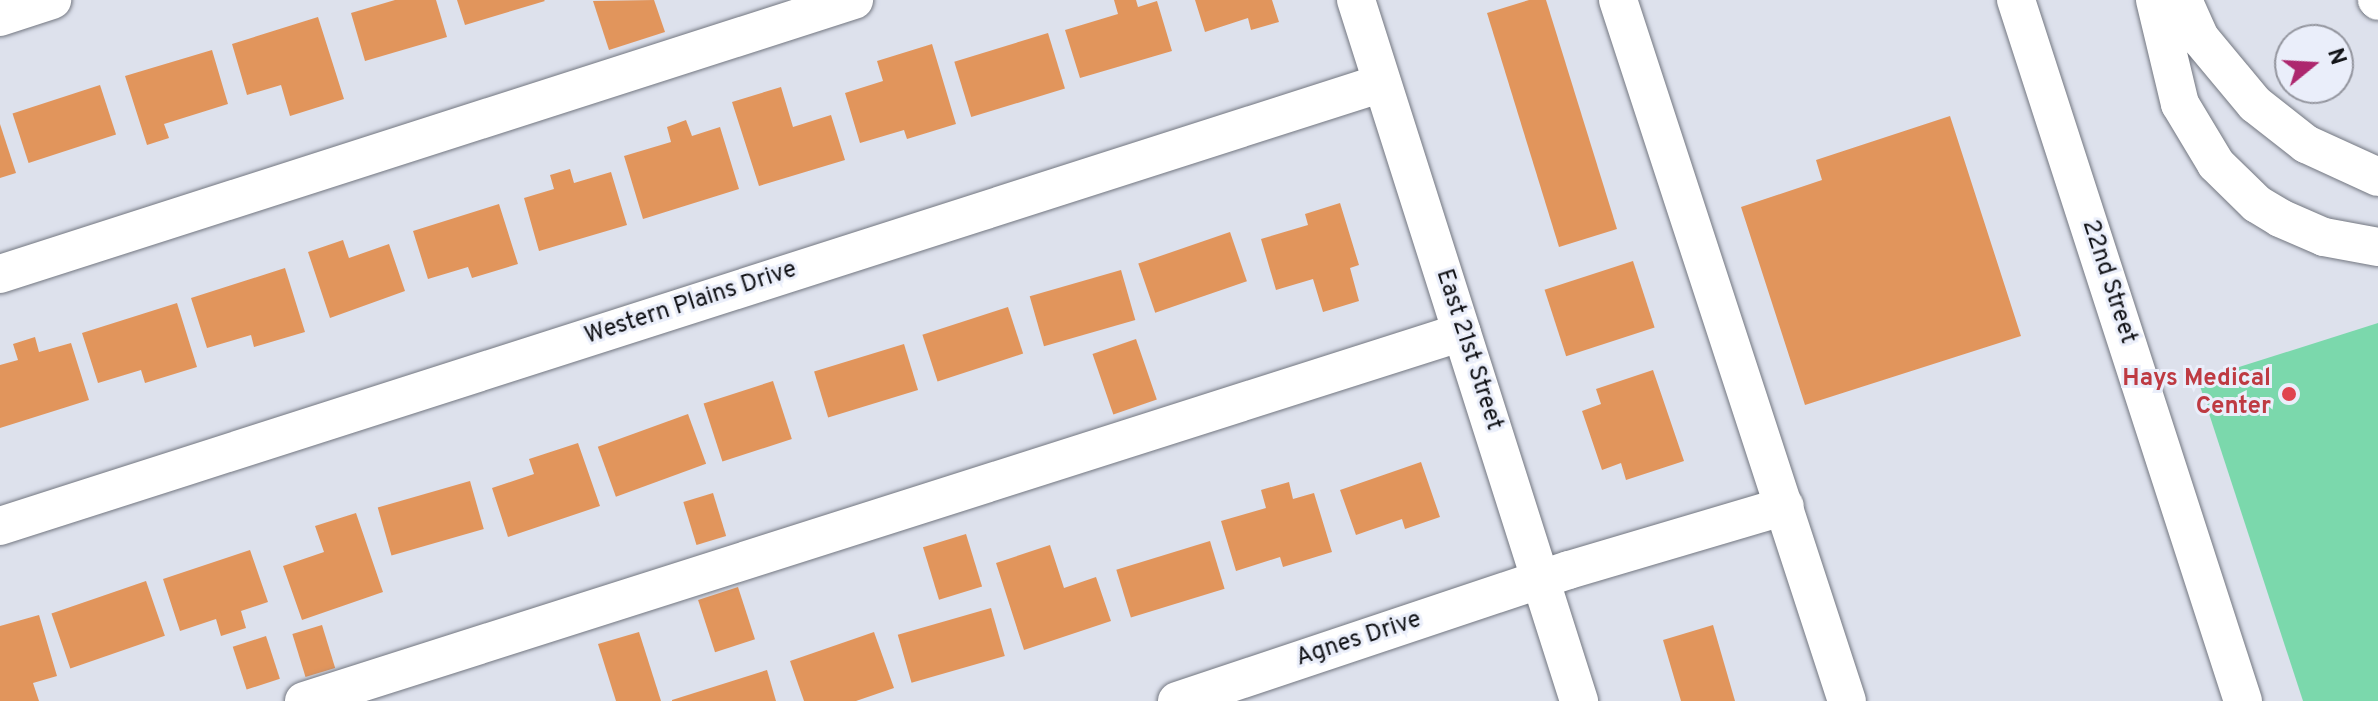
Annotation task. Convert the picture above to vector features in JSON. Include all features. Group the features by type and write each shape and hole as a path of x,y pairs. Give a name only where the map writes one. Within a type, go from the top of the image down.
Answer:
{"street":[{"path":"0,17 52,0"},
{"path":"0,274 854,0"},
{"name":"East 21st Street","path":"1356,0 1579,701"},
{"path":"1618,0 1847,701"},
{"name":"22nd Street","path":"2016,0 2243,701"},
{"path":"2155,0 2180,104 2216,164 2257,204 2287,222 2324,237 2378,247"},
{"path":"2183,0 2200,38 2255,104 2306,144 2378,177"},
{"name":"Western Plains Drive","path":"0,526 1382,83"},
{"path":"304,701 1462,332"},
{"name":"Agnes Drive","path":"1177,701 1541,579 1785,506"}],"green space":[{"path":"2378,323 2378,701 2303,701 2198,380"}],"building":[{"path":"395,0 436,0 447,37 365,61 351,13"},
{"path":"457,0 544,0 545,1 465,25"},
{"path":"654,0 665,32 609,50 593,1"},
{"path":"1114,0 1136,0 1138,7 1157,1 1172,51 1080,78 1065,30 1118,14"},
{"path":"1195,0 1272,0 1279,22 1251,30 1248,18 1205,32"},
{"path":"1529,0 1546,0 1617,229 1559,247 1487,13"},
{"path":"318,17 344,99 290,116 281,85 247,95 232,44"},
{"path":"1048,33 1065,88 971,117 954,62"},
{"path":"932,44 956,124 907,139 904,130 860,143 845,93 883,81 877,61"},
{"path":"212,50 228,104 164,124 169,138 147,145 125,76"},
{"path":"100,85 116,134 29,163 13,113"},
{"path":"781,87 793,127 831,115 845,160 759,186 732,102"},
{"path":"1950,116 2021,336 1805,405 1741,207 1822,180 1816,160"},
{"path":"686,120 692,136 720,127 739,189 643,219 624,156 671,142 667,127"},
{"path":"0,124 16,173 0,178"},
{"path":"570,169 574,183 611,172 627,225 539,251 524,198 554,189 550,175"},
{"path":"1340,203 1359,265 1350,268 1359,301 1323,312 1313,279 1276,290 1261,239 1308,225 1305,214"},
{"path":"499,204 518,264 472,278 468,267 428,279 413,231"},
{"path":"1230,232 1247,281 1155,313 1138,264"},
{"path":"343,240 349,258 389,244 405,291 330,318 308,252"},
{"path":"1633,261 1655,328 1566,356 1545,290"},
{"path":"285,268 305,332 254,347 251,335 207,348 191,298"},
{"path":"1121,270 1135,320 1044,346 1030,296"},
{"path":"177,303 197,367 145,383 141,370 98,383 82,333"},
{"path":"1008,307 1023,354 938,381 922,335"},
{"path":"35,337 39,352 71,343 89,400 0,428 0,365 18,360 13,344"},
{"path":"1136,339 1157,400 1113,414 1093,354"},
{"path":"904,344 918,390 828,417 814,371"},
{"path":"1653,370 1684,461 1626,480 1621,463 1602,470 1582,411 1601,404 1596,389"},
{"path":"773,381 792,439 722,462 704,404"},
{"path":"688,414 706,464 616,497 598,447"},
{"path":"578,443 600,506 508,537 492,488 534,474 529,459"},
{"path":"1421,462 1440,517 1405,529 1402,519 1356,535 1340,490"},
{"path":"470,481 484,529 392,556 378,507"},
{"path":"1289,482 1293,499 1314,493 1332,552 1283,567 1280,557 1236,571 1221,521 1266,508 1261,490"},
{"path":"713,493 726,536 697,545 683,502"},
{"path":"356,513 383,592 302,620 283,566 324,552 315,526"},
{"path":"966,534 982,587 939,600 923,547"},
{"path":"1210,541 1225,589 1131,617 1116,570"},
{"path":"1050,545 1064,588 1096,577 1111,621 1024,650 996,563"},
{"path":"250,550 268,602 241,611 246,628 221,636 216,619 180,631 163,579"},
{"path":"146,581 165,636 70,668 51,614"},
{"path":"738,587 755,639 715,652 698,600"},
{"path":"991,608 1005,656 912,683 898,635"},
{"path":"39,615 57,676 33,683 39,701 0,701 0,626"},
{"path":"322,625 335,668 306,677 292,634"},
{"path":"1713,625 1735,701 1681,701 1663,640"},
{"path":"639,632 661,701 616,701 598,644"},
{"path":"874,632 894,688 856,701 804,701 790,661"},
{"path":"266,636 280,679 247,690 233,647"},
{"path":"767,670 776,701 672,701 672,700"}],"place":[{"name":"Hays Medical Center","path":"2289,394"}]}
